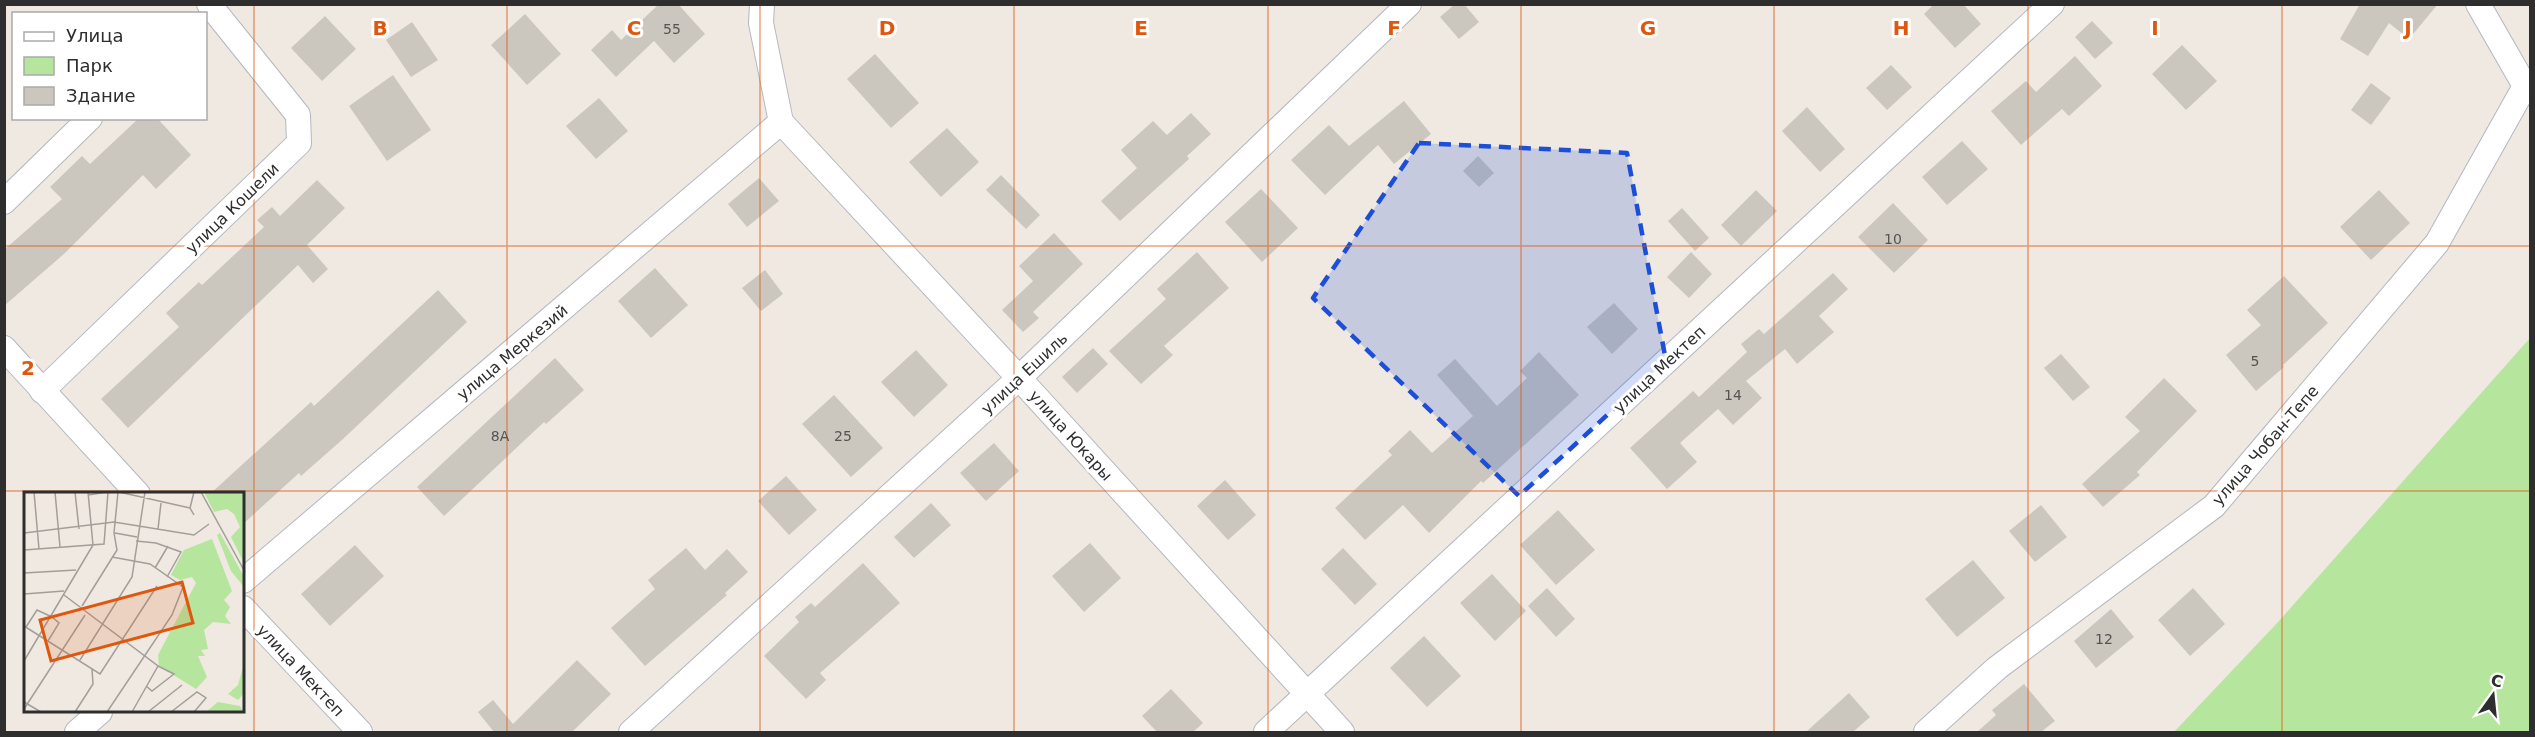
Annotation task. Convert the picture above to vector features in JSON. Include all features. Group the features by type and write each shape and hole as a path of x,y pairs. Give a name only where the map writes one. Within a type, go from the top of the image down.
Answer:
{"street":[{"name":"улица Кошели","path":"42,391 299,143 298,115 208,4"},
{"path":"762,4 761,22 781,122"},
{"name":"улица Ешиль","path":"631,732 1019,378 1409,4"},
{"name":"улица Мектеп","path":"1266,732 2052,4"},
{"name":"улица Чобан-Тепе","path":"1926,732 1997,669 2214,506 2437,243 2525,86 2478,4"},
{"path":"4,202 88,120"},
{"name":"улица Юкары","path":"781,122 1019,378 1342,732"},
{"name":"улица Меркезий","path":"244,580 781,122"},
{"path":"4,348 136,492"},
{"name":"улица Мектеп","path":"244,609 360,732"},
{"path":"77,732 98,713"}],"highlighted area":[{"path":"1419,143 1627,153 1666,361 1519,496 1313,298"}],"green space":[{"path":"2530,338 2530,732 2174,732 2279,621"}],"building":[{"path":"659,4 678,4 705,34 674,63 654,41 616,77 591,50 612,30 621,40"},
{"path":"1455,4 1464,4 1479,22 1459,39 1440,17"},
{"path":"1934,4 1963,4 1981,24 1955,48 1924,14"},
{"path":"2360,4 2438,4 2409,39 2389,23 2368,56 2340,39"},
{"path":"525,14 561,54 527,85 491,45"},
{"path":"325,16 356,49 322,81 291,48"},
{"path":"2092,21 2113,43 2095,59 2075,37"},
{"path":"412,22 438,60 411,77 386,40"},
{"path":"2182,45 2217,81 2186,110 2152,74"},
{"path":"875,54 919,103 891,128 847,79"},
{"path":"2075,56 2102,86 2069,116 2062,109 2021,145 1991,111 2026,81 2036,92"},
{"path":"1891,65 1912,87 1887,110 1866,88"},
{"path":"393,75 431,130 387,161 349,106"},
{"path":"2371,83 2391,98 2371,125 2351,110"},
{"path":"599,98 628,131 596,159 566,126"},
{"path":"1404,101 1431,134 1394,164 1378,145 1325,195 1291,160 1329,125 1349,146"},
{"path":"1807,107 1845,149 1820,172 1782,131"},
{"path":"1191,113 1211,134 1187,156 1189,159 1120,221 1101,201 1137,168 1121,150 1153,121 1167,135"},
{"path":"137,120 159,120 191,155 156,189 143,175 65,253 4,306 4,250 62,199 50,187 82,156 90,164"},
{"path":"947,128 979,162 941,197 909,162"},
{"path":"1962,141 1988,169 1947,205 1922,177"},
{"path":"1478,156 1494,173 1479,187 1463,171"},
{"path":"1001,175 1040,215 1026,229 986,190"},
{"path":"759,178 779,201 747,227 728,204"},
{"path":"317,180 345,208 307,245 328,269 313,283 298,265 128,428 101,399 179,327 166,313 199,282 202,285 264,227 257,220 272,207 280,216"},
{"path":"1261,189 1298,228 1262,262 1225,222"},
{"path":"1756,190 1777,211 1741,246 1721,225"},
{"path":"2379,190 2410,223 2371,260 2340,227"},
{"path":"1893,203 1928,240 1894,273 1858,237"},
{"path":"1682,208 1709,238 1695,251 1668,221"},
{"path":"1054,233 1083,264 1033,312 1039,318 1023,332 1002,310 1033,281 1019,266"},
{"path":"1197,252 1229,288 1164,346 1173,355 1141,384 1109,351 1166,299 1157,289"},
{"path":"1691,252 1712,274 1689,298 1667,277"},
{"path":"655,268 688,305 651,338 618,301"},
{"path":"765,270 783,294 761,311 742,288"},
{"path":"1833,273 1848,289 1819,316 1834,332 1797,364 1785,349 1746,381 1762,398 1733,425 1718,409 1680,443 1697,462 1667,489 1630,448 1693,391 1699,397 1747,352 1741,344 1759,329 1764,334"},
{"path":"2284,276 2328,323 2256,391 2226,355 2261,325 2247,310"},
{"path":"438,290 467,322 343,439 301,476 299,473 244,523 244,492 212,492 311,402 314,406"},
{"path":"1614,303 1638,329 1612,354 1587,327"},
{"path":"1093,348 1108,364 1077,393 1062,377"},
{"path":"916,350 948,385 914,417 881,382"},
{"path":"1539,352 1579,395 1483,483 1481,481 1429,533 1403,505 1365,540 1335,508 1392,455 1388,451 1410,430 1432,453 1473,416 1437,375 1455,359 1497,406 1527,378 1520,371"},
{"path":"2061,354 2090,387 2073,401 2044,368"},
{"path":"555,358 584,390 546,424 544,422 444,516 417,487"},
{"path":"2164,378 2197,411 2137,472 2140,475 2103,507 2082,484 2140,431 2125,417"},
{"path":"834,395 883,448 851,477 802,424"},
{"path":"994,443 1019,471 986,501 960,473"},
{"path":"786,476 817,510 789,535 758,501"},
{"path":"1225,480 1256,515 1228,540 1197,506"},
{"path":"931,503 951,525 914,558 894,537"},
{"path":"2041,505 2067,537 2035,562 2009,531"},
{"path":"1558,510 1595,550 1556,585 1520,545"},
{"path":"1090,543 1121,578 1084,612 1052,576"},
{"path":"355,545 384,576 330,626 301,594"},
{"path":"686,548 705,570 727,549 748,572 725,593 727,595 645,666 611,628 655,589 648,580"},
{"path":"1343,548 1377,584 1355,605 1321,569"},
{"path":"1973,560 2005,598 1957,637 1925,599"},
{"path":"863,563 900,603 820,673 826,680 806,699 764,656 799,622 795,617 811,603 815,607"},
{"path":"1492,574 1526,611 1495,641 1460,603"},
{"path":"1547,588 1575,619 1556,637 1528,606"},
{"path":"2193,588 2225,624 2190,656 2158,620"},
{"path":"2111,609 2134,637 2096,668 2074,641"},
{"path":"1424,636 1461,676 1427,707 1390,668"},
{"path":"577,660 611,694 572,732 494,732 478,712 493,700 513,724"},
{"path":"2024,684 2055,721 2041,732 1977,732 1996,715 1992,710"},
{"path":"1171,689 1203,723 1193,732 1157,732 1142,716"},
{"path":"1849,693 1870,717 1853,732 1806,732"}]}
